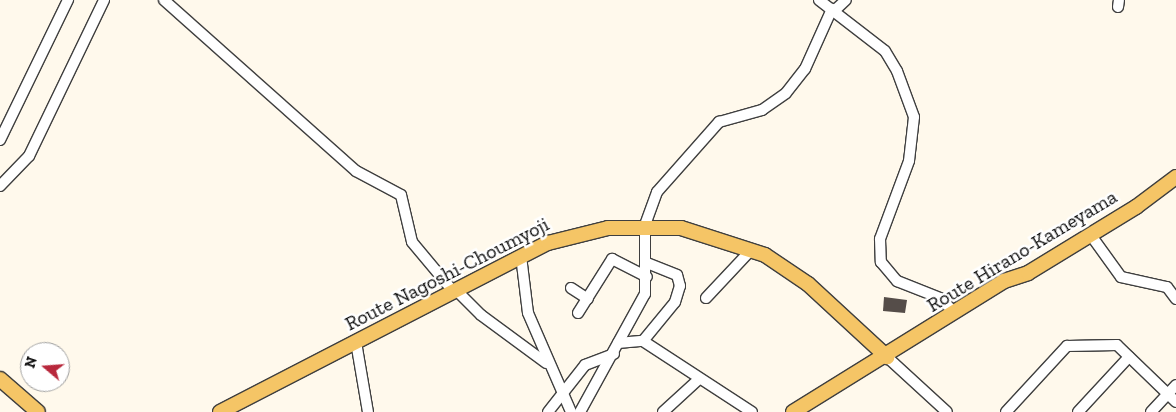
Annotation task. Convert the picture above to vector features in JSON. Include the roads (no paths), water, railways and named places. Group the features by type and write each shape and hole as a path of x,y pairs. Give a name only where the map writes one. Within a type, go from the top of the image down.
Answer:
{"main road":[{"name":"Route Hirano-Kameyama","path":"886,357 955,313 1090,234 1176,177"},
{"name":"Route Nagoshi-Choumyoji","path":"220,412 521,256 582,232 645,225 695,231 752,249 808,284 886,357"},
{"path":"793,412 886,357"},
{"path":"0,379 38,412"}],"street":[{"path":"0,140 68,0"},
{"path":"0,186 29,156 104,0"},
{"path":"164,0 356,171 401,195 412,242 454,291 481,315 546,364"},
{"path":"819,0 885,51 898,71 914,117 909,161 880,240 881,262 897,281 940,298 955,313"},
{"path":"580,412 614,354 645,294 648,277 645,225 657,192 714,126 724,118 762,110 793,86 833,10 846,0"},
{"path":"1090,234 1121,277 1167,287 1176,299"},
{"path":"706,298 752,249"},
{"path":"521,256 524,300 546,364 571,412"},
{"path":"578,313 612,259 648,277"},
{"path":"643,341 675,302 680,286 677,275 647,263"},
{"path":"571,288 588,299"},
{"path":"618,343 643,341 752,412"},
{"path":"356,342 368,412"},
{"path":"1006,412 1067,346 1117,346 1176,402"},
{"path":"548,412 562,397 585,365 614,354"},
{"path":"886,357 947,412"},
{"path":"1078,412 1129,357"},
{"path":"663,412 699,379"},
{"path":"1151,412 1176,385"},
{"path":"15,392 32,412"}]}
